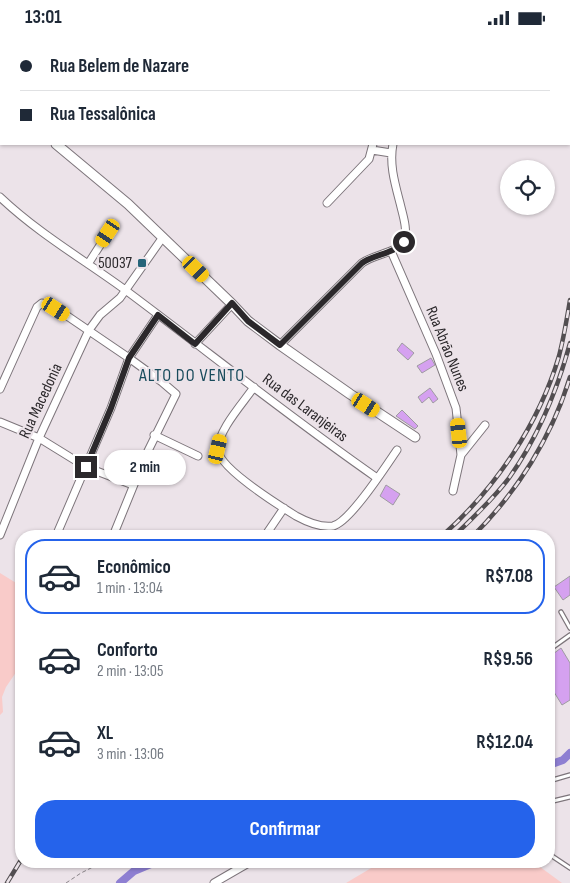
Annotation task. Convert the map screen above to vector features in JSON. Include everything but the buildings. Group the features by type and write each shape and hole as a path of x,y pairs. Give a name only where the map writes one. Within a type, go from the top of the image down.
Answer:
{"street":[{"path":"58,145 128,204 232,303 248,321 350,394 415,437"},
{"path":"280,345 362,263 369,258 392,251 404,242 406,236 405,225 393,173 391,153 393,145"},
{"path":"326,203 369,159 371,147 391,153"},
{"name":"Rua das Laranjeiras","path":"0,197 316,435 377,478"},
{"path":"88,264 108,233"},
{"name":"Rua Macedonia","path":"0,535 39,438 89,330 100,315 116,303 163,237"},
{"name":"Rua Abrão Nunes","path":"392,251 452,394 458,422 461,455 453,491"},
{"path":"0,389 39,304 45,303 89,330 176,394 154,435 115,530"},
{"path":"195,344 232,303"},
{"path":"59,530 111,408 129,358 158,315"},
{"path":"0,364 8,369"},
{"path":"254,387 229,422 220,439 218,449 220,457 234,473 305,521 324,526 336,525 344,519 397,450"},
{"path":"0,422 39,438 86,467 133,485"},
{"path":"461,455 485,425"},
{"path":"154,435 198,456"},
{"path":"269,530 284,508"},
{"path":"214,883 240,868"}],"lane":[{"path":"561,612 570,628"},
{"path":"555,646 570,635"},
{"path":"555,779 570,775"},
{"path":"555,801 570,797"},
{"path":"555,858 570,868"}],"path":[{"path":"66,883 90,868"}],"shaded area":[{"path":"0,573 15,582 15,674 2,697 3,712 0,715"},
{"path":"371,868 542,868 562,883 346,883"}],"waterway":[{"path":"555,763 563,760 570,753"},
{"path":"120,883 134,871 141,868"}],"railway":[{"path":"448,530 480,498 497,476 513,454 540,406 559,356 570,300"},
{"path":"460,530 509,478 529,446 553,396 570,343"},
{"path":"479,530 504,501 531,463 553,421 570,377"},
{"path":"7,883 16,868"}],"place":[{"name":"50037","path":"142,263"}],"district":[{"name":"ALTO DO VENTO","path":"192,375"}],"route":[{"path":"86,467 120,386 129,358 158,315 195,344 232,303 248,321 280,345 362,263 369,258 400,247 404,242"}]}
